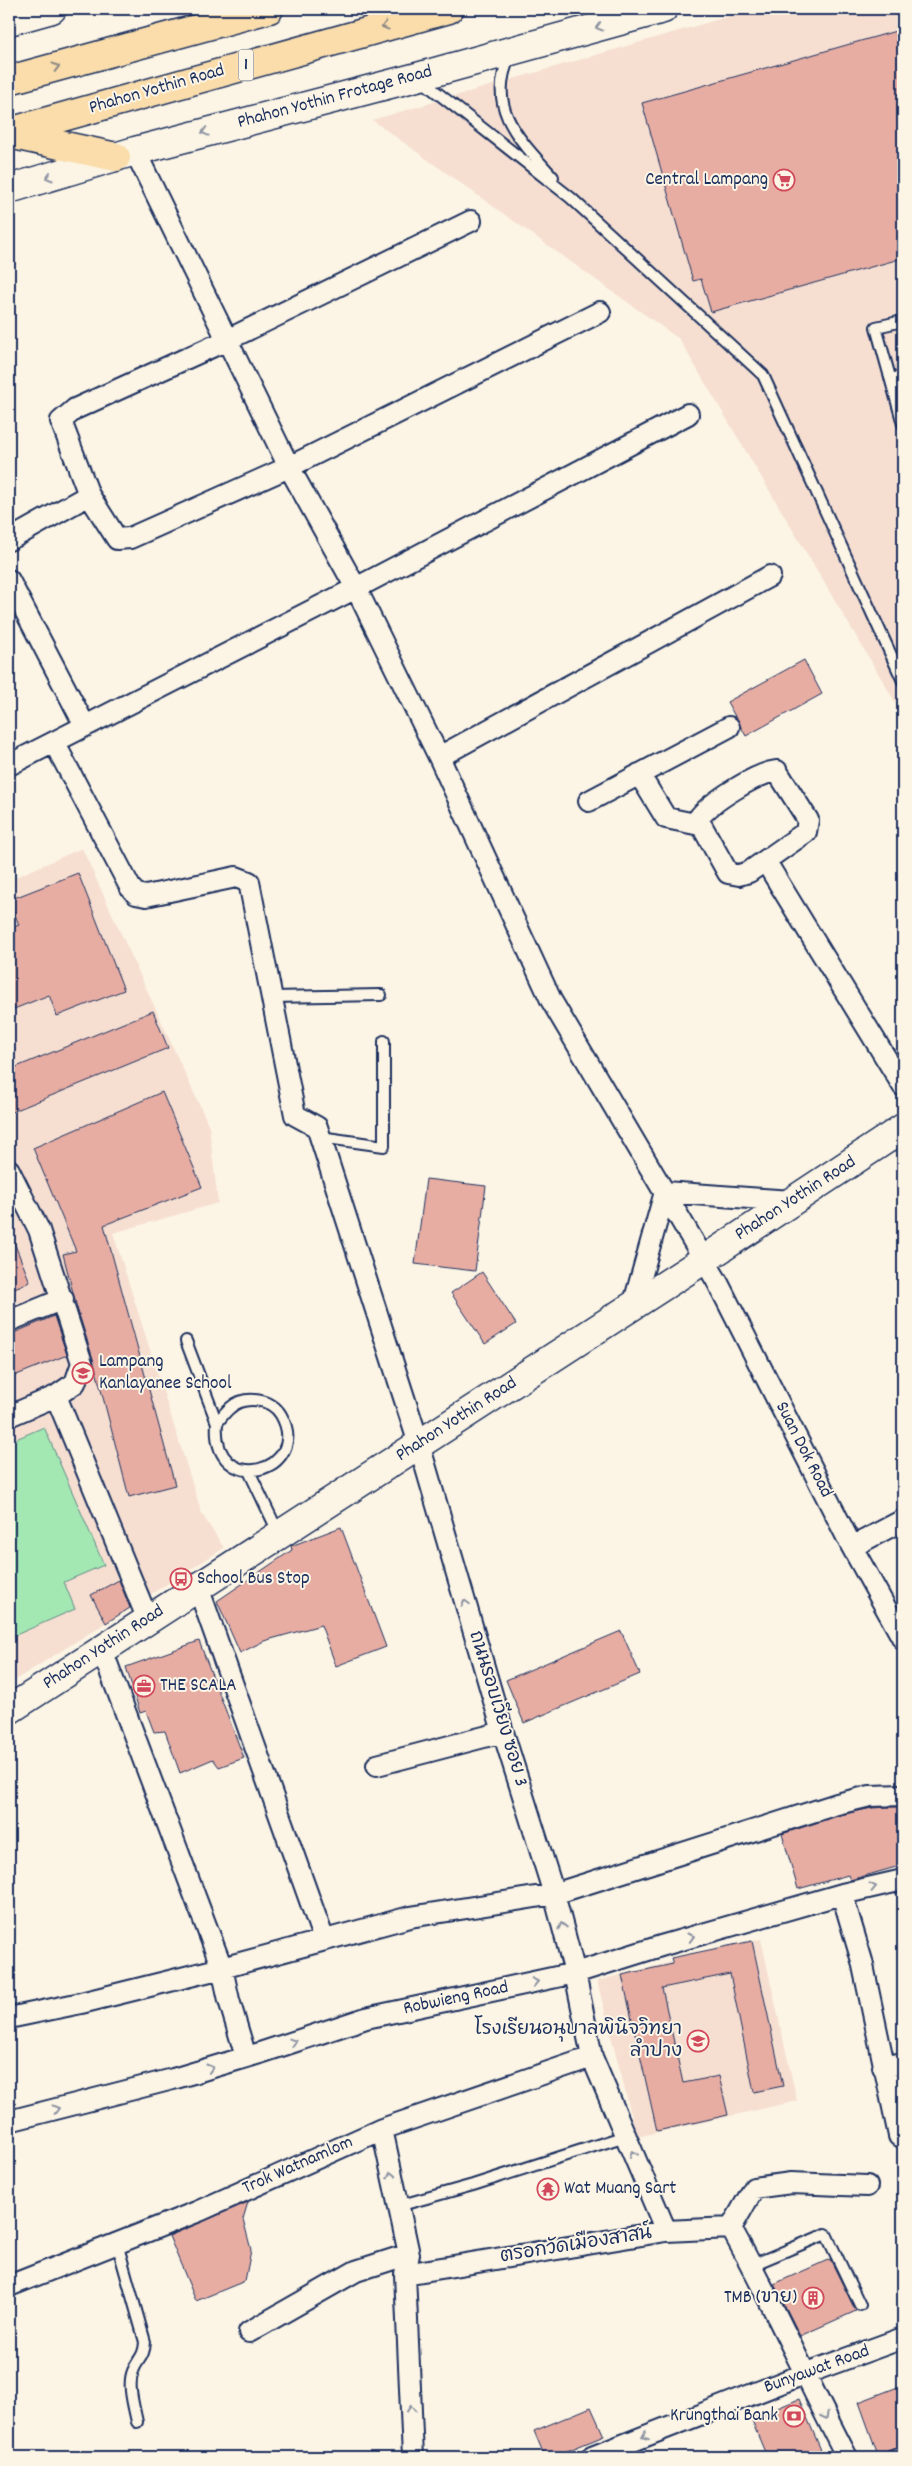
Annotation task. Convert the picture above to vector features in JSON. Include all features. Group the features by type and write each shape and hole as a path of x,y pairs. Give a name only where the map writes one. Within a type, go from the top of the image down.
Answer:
{"highway":[{"path":"9,80 269,9"},
{"name":"Phahon Yothin Road","path":"9,133 449,9"},
{"path":"9,133 125,154"}],"main road":[{"path":"9,21 52,9"},
{"name":"Phahon Yothin Frotage Road","path":"9,189 125,154 417,77 663,9"},
{"name":"Phahon Yothin Road","path":"9,1710 705,1260 903,1128"}],"street":[{"name":"Suan Dok Road","path":"125,154 227,340 289,467 356,588 439,757 550,1000 705,1260 852,1547 903,1639"},
{"path":"471,221 227,340 75,409 61,421 89,496 117,539 130,538 289,467 600,312"},
{"path":"9,765 356,588 688,414"},
{"path":"9,540 89,496"},
{"path":"439,757 770,576"},
{"path":"9,580 86,726"},
{"path":"589,800 729,727"},
{"path":"54,742 130,887 136,894 146,896 236,877 249,882 294,1115 317,1127 320,1137"},
{"path":"777,771 808,820 806,832 766,862 749,872 739,875 728,873 700,825 698,819 703,812 763,773 777,771"},
{"path":"639,774 666,818 700,825"},
{"path":"766,862 903,1086"},
{"name":"ถนนรอบเวียง ซอย 3","path":"320,1137 419,1444 503,1732 554,1894 574,1973 592,2057 666,2231"},
{"path":"9,1170 40,1230 82,1363 75,1383 56,1396 9,1416"},
{"path":"634,1306 665,1192 792,1201"},
{"path":"9,1321 63,1299"},
{"path":"56,1396 148,1620"},
{"path":"852,1547 903,1520"},
{"path":"198,1587 324,1940"},
{"path":"102,1650 222,1968 229,2000 246,2056"},
{"path":"378,1765 503,1732"},
{"path":"9,2018 81,2003 222,1968 410,1917 554,1894 837,1804 870,1796 903,1795"},
{"name":"Robwieng Road","path":"9,2121 173,2079 366,2018 574,1973 842,1894 903,1880"},
{"path":"842,1894 862,1961 899,2136"},
{"name":"Trok Watnamlom","path":"9,2286 199,2211 382,2129 592,2057"},
{"path":"883,2067 903,2063"},
{"path":"382,2129 409,2254 405,2274 413,2457"},
{"path":"847,2457 804,2374 794,2347 731,2228 754,2188 791,2183 867,2186"},
{"name":"ตรอกวัดเมืองสาสน์","path":"405,2274 666,2231 731,2228"},
{"path":"249,2332 356,2271 409,2254"},
{"name":"Bunyawat Road","path":"600,2456 804,2374 903,2338"}],"lane":[{"path":"513,50 502,78 502,103 506,118 542,165 571,198"},
{"path":"417,77 571,198 763,375 903,681"},
{"path":"903,320 876,328 903,424"},
{"path":"890,379 903,376"},
{"path":"272,997 381,996"},
{"path":"320,1137 384,1146 384,1041"},
{"path":"186,1341 218,1422 216,1437 221,1454 233,1466 249,1471 266,1468 280,1458 288,1442 287,1425 278,1411 264,1401 246,1400 230,1407 218,1422"},
{"path":"249,1471 279,1535"},
{"path":"398,2206 473,2185 616,2139"},
{"path":"752,2265 826,2234 860,2305"},
{"path":"117,2243 145,2342 144,2354 132,2372 131,2382 137,2422"},
{"path":"890,2457 903,2452"}],"shaded area":[{"path":"754,9 903,9 903,715 679,339 372,120"},
{"name":"Lampang Kanlayanee School","path":"82,848 209,1126 218,1203 113,1233 202,1514 224,1548 9,1684 9,880"},
{"name":"โรงเรียนอนุบาลพินิจวิทยา ลำปาง","path":"761,1939 797,2101 637,2137 597,1981"}],"green space":[{"path":"44,1427 104,1565 64,1582 75,1609 9,1638 9,1442"}],"building":[{"name":"Central Lampang","path":"903,29 903,258 711,312 701,279 693,281 642,103"},
{"path":"804,660 822,694 746,736 727,702"},
{"path":"78,873 124,990 57,1016 49,995 9,1011 9,929 19,925 9,900"},
{"path":"153,1011 168,1048 9,1113 9,1070"},
{"path":"162,1092 202,1187 104,1225 175,1485 129,1497 63,1254 76,1251 33,1148"},
{"path":"426,1179 486,1186 475,1271 415,1264"},
{"path":"9,1230 30,1282 9,1290"},
{"path":"482,1272 516,1324 485,1344 451,1293"},
{"path":"54,1316 67,1355 9,1378 9,1335"},
{"path":"341,1527 386,1647 336,1666 321,1625 264,1641 240,1653 217,1601 292,1550 291,1546"},
{"path":"119,1580 130,1608 106,1623 91,1595"},
{"path":"621,1631 640,1674 524,1723 506,1680"},
{"path":"199,1641 244,1758 219,1767 213,1759 180,1773 165,1731 154,1732 146,1711 140,1713 126,1667"},
{"path":"903,1807 903,1865 850,1880 848,1875 798,1889 782,1834 840,1815 872,1808"},
{"path":"752,1941 783,2086 754,2092 730,1974 662,1988 683,2083 719,2076 728,2115 657,2131 622,1975 673,1964 671,1958"},
{"path":"248,2202 243,2219 251,2250 245,2281 196,2301 169,2236"},
{"name":"TMB (ขาย)","path":"830,2259 856,2311 800,2336 774,2284"},
{"path":"903,2385 903,2445 878,2455 859,2402"},
{"path":"799,2399 824,2457 767,2457 751,2419"},
{"path":"591,2407 604,2436 552,2457 545,2457 534,2431"}],"place":[{"name":"Central Lampang","path":"784,180"},
{"name":"Lampang Kanlayanee School","path":"83,1373"},
{"name":"School Bus Stop","path":"181,1579"},
{"name":"THE SCALA","path":"144,1686"},
{"name":"โรงเรียนอนุบาลพินิจวิทยา ลำปาง","path":"698,2041"},
{"name":"Wat Muang Sart","path":"548,2189"},
{"name":"TMB (ขาย)","path":"813,2298"},
{"name":"Krungthai Bank","path":"794,2416"}]}
